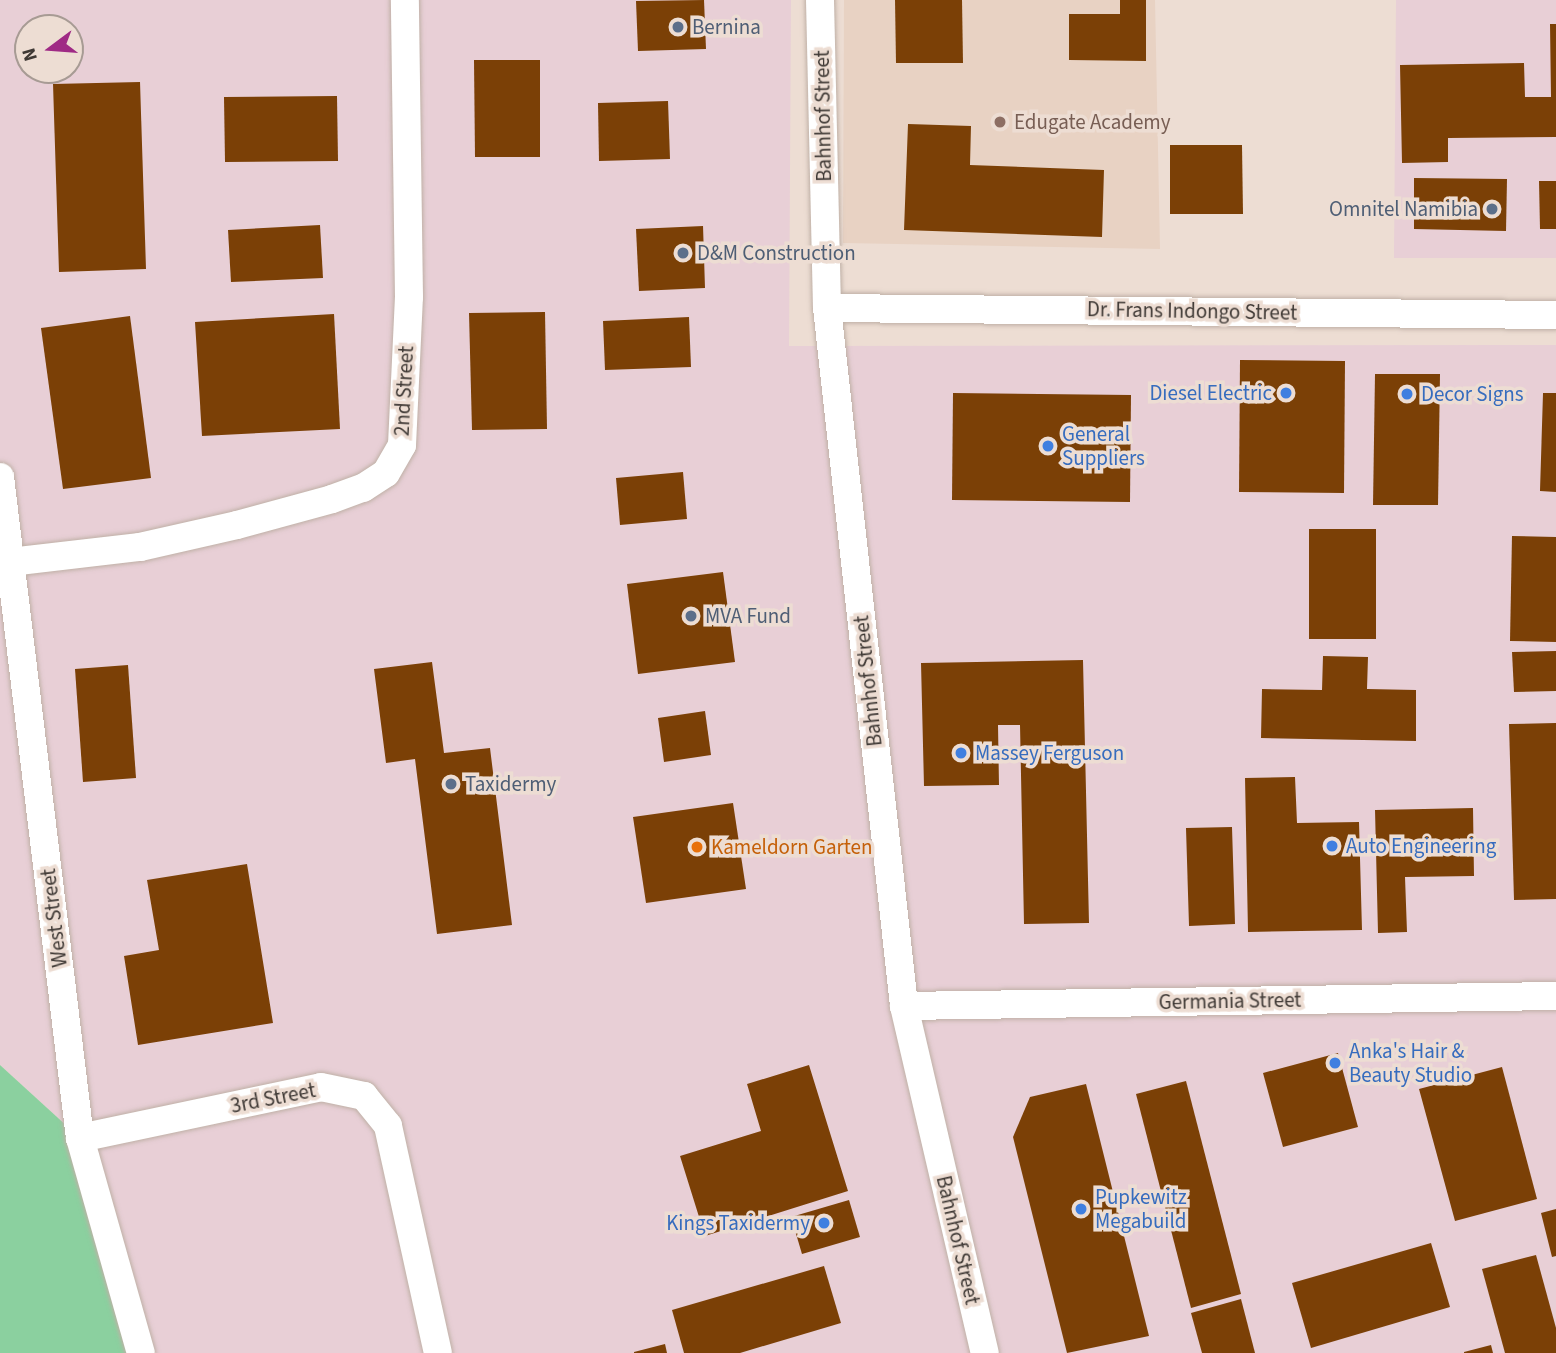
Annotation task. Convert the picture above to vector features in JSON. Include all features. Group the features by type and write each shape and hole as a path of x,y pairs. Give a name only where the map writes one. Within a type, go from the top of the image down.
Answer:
{"street":[{"name":"2nd Street","path":"10,562 140,547 237,525 332,499 363,488 386,473 402,445 409,297 405,0"},
{"name":"Bahnhof Street","path":"820,0 827,308 904,1006 985,1353"},
{"name":"Dr. Frans Indongo Street","path":"827,308 1556,315"},
{"name":"West Street","path":"0,477 80,1138 141,1353"},
{"name":"Germania Street","path":"904,1006 1556,996"},
{"name":"3rd Street","path":"80,1138 321,1087 364,1096 388,1126 438,1353"}],"shaded area":[{"path":"0,0 791,0 789,346 1556,345 1556,1353 141,1353 80,1138 0,1065"},
{"name":"Edugate Academy","path":"844,0 1155,0 1160,249 843,243"},
{"path":"1396,0 1556,0 1556,258 1394,258"}],"green space":[{"path":"0,1065 80,1138 143,1353 0,1353"}],"building":[{"path":"704,0 706,49 638,51 636,1"},
{"path":"895,0 962,0 963,63 896,63"},
{"path":"1120,0 1146,0 1146,61 1069,60 1069,14 1120,14"},
{"path":"1550,24 1556,24 1556,137 1448,138 1448,162 1402,163 1400,65 1524,63 1525,97 1551,97"},
{"path":"474,60 540,60 540,157 475,157"},
{"path":"140,82 146,269 59,272 53,84"},
{"path":"337,96 338,161 225,162 224,97"},
{"path":"668,101 670,159 599,161 598,103"},
{"path":"908,124 971,126 970,165 1104,170 1102,237 904,230"},
{"path":"1170,145 1242,145 1243,214 1170,214"},
{"path":"1414,178 1507,179 1506,231 1414,229"},
{"path":"1539,181 1556,181 1556,229 1540,229"},
{"path":"320,225 323,278 231,282 228,230"},
{"path":"703,226 705,288 639,291 636,229"},
{"path":"545,312 547,429 472,430 469,313"},
{"path":"334,314 340,429 202,436 195,322"},
{"path":"130,316 151,478 63,489 41,328"},
{"path":"689,317 691,367 605,370 603,321"},
{"path":"1240,360 1345,361 1344,493 1239,492"},
{"path":"1375,374 1440,374 1438,505 1373,505"},
{"path":"953,393 1131,395 1130,502 952,500"},
{"path":"1543,393 1556,393 1556,492 1540,491"},
{"path":"683,472 687,519 620,525 616,478"},
{"path":"1309,529 1376,529 1376,639 1309,639"},
{"path":"1512,536 1556,537 1556,642 1510,641"},
{"path":"723,572 735,662 638,674 627,584"},
{"path":"1556,651 1556,691 1514,692 1512,652"},
{"path":"1323,656 1368,657 1367,689 1416,690 1416,741 1261,738 1262,689 1322,690"},
{"path":"1083,660 1089,923 1024,924 1020,725 998,725 999,785 924,786 921,663"},
{"path":"432,662 444,753 490,748 512,925 437,934 415,759 386,763 374,669"},
{"path":"128,665 136,778 83,782 75,669"},
{"path":"705,711 711,755 664,762 658,718"},
{"path":"1556,723 1556,899 1514,900 1509,724"},
{"path":"1295,777 1297,823 1359,822 1362,930 1248,932 1245,778"},
{"path":"733,803 746,889 646,903 633,817"},
{"path":"1473,808 1474,876 1405,877 1407,932 1378,933 1375,810"},
{"path":"1232,827 1235,924 1189,926 1186,828"},
{"path":"247,864 273,1023 138,1045 124,956 159,950 147,880"},
{"path":"1338,1053 1358,1127 1283,1147 1263,1073"},
{"path":"809,1065 848,1191 705,1236 680,1156 761,1131 747,1084"},
{"path":"1502,1067 1537,1199 1455,1221 1419,1089"},
{"path":"1186,1081 1241,1294 1191,1308 1136,1094"},
{"path":"1086,1084 1149,1336 1067,1353 1013,1137 1030,1097"},
{"path":"849,1200 860,1237 802,1254 791,1217"},
{"path":"1556,1209 1556,1256 1552,1257 1541,1213"},
{"path":"1431,1243 1450,1307 1311,1348 1292,1283"},
{"path":"1536,1255 1556,1328 1556,1353 1505,1353 1482,1269"},
{"path":"824,1266 841,1323 740,1353 684,1353 672,1310"},
{"path":"1241,1299 1255,1353 1202,1353 1191,1313"},
{"path":"665,1344 667,1353 634,1353 634,1352"},
{"path":"1491,1345 1493,1353 1464,1353 1464,1352"}],"place":[{"name":"Bernina","path":"678,27"},
{"name":"Edugate Academy","path":"1000,122"},
{"name":"Omnitel Namibia","path":"1492,209"},
{"name":"D&M Construction","path":"683,253"},
{"name":"Diesel Electric","path":"1286,393"},
{"name":"Decor Signs","path":"1407,394"},
{"name":"General Suppliers","path":"1048,446"},
{"name":"MVA Fund","path":"691,616"},
{"name":"Massey Ferguson","path":"961,753"},
{"name":"Taxidermy","path":"451,784"},
{"name":"Auto Engineering","path":"1332,846"},
{"name":"Kameldorn Garten","path":"697,847"},
{"name":"Anka's Hair & Beauty Studio","path":"1335,1063"},
{"name":"Pupkewitz Megabuild","path":"1081,1209"},
{"name":"Kings Taxidermy","path":"824,1223"}]}
